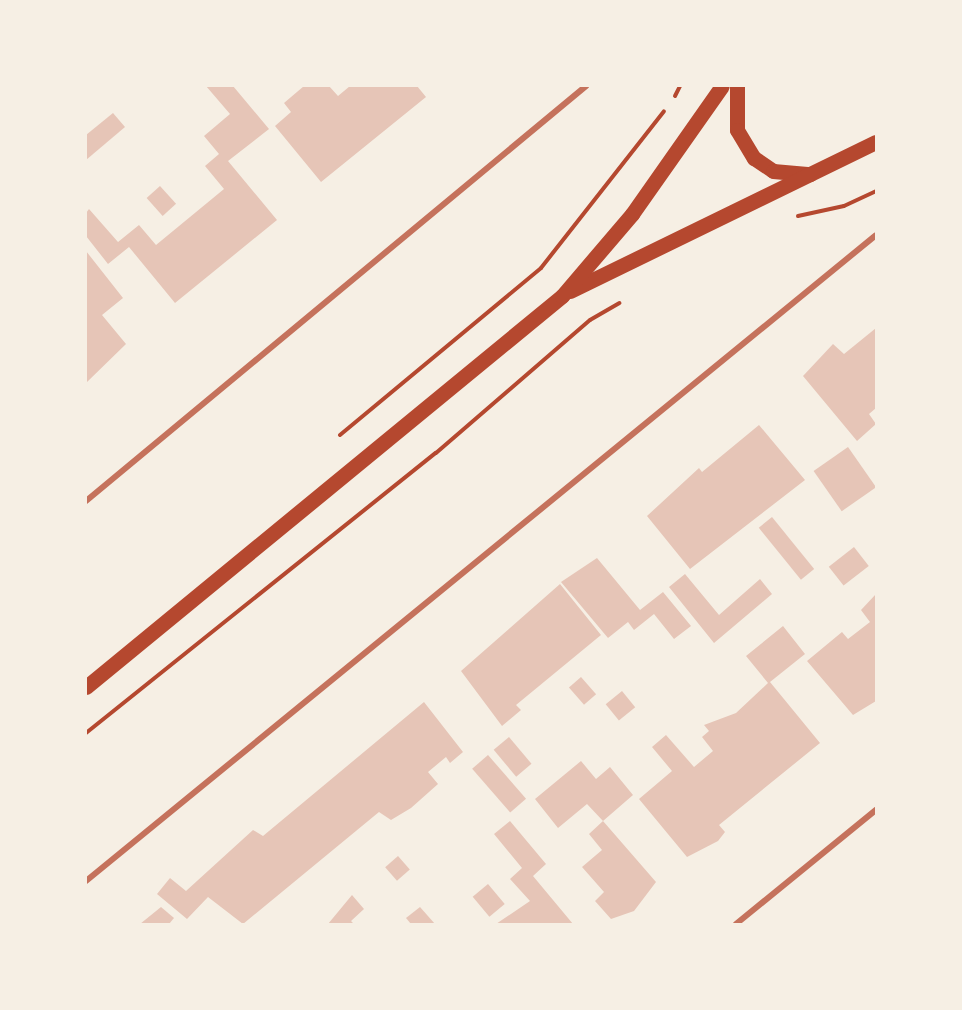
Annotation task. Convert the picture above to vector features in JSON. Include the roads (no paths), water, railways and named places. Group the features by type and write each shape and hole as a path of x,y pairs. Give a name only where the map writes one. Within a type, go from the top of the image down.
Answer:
{"main road":[{"path":"86,687 562,296 632,214 722,86"},
{"path":"737,86 737,130 754,158 773,171 817,174"},
{"path":"562,296 658,244 817,174 876,142"}],"street":[{"path":"86,501 586,86"},
{"path":"86,881 876,235"},
{"path":"736,924 876,810"}]}
